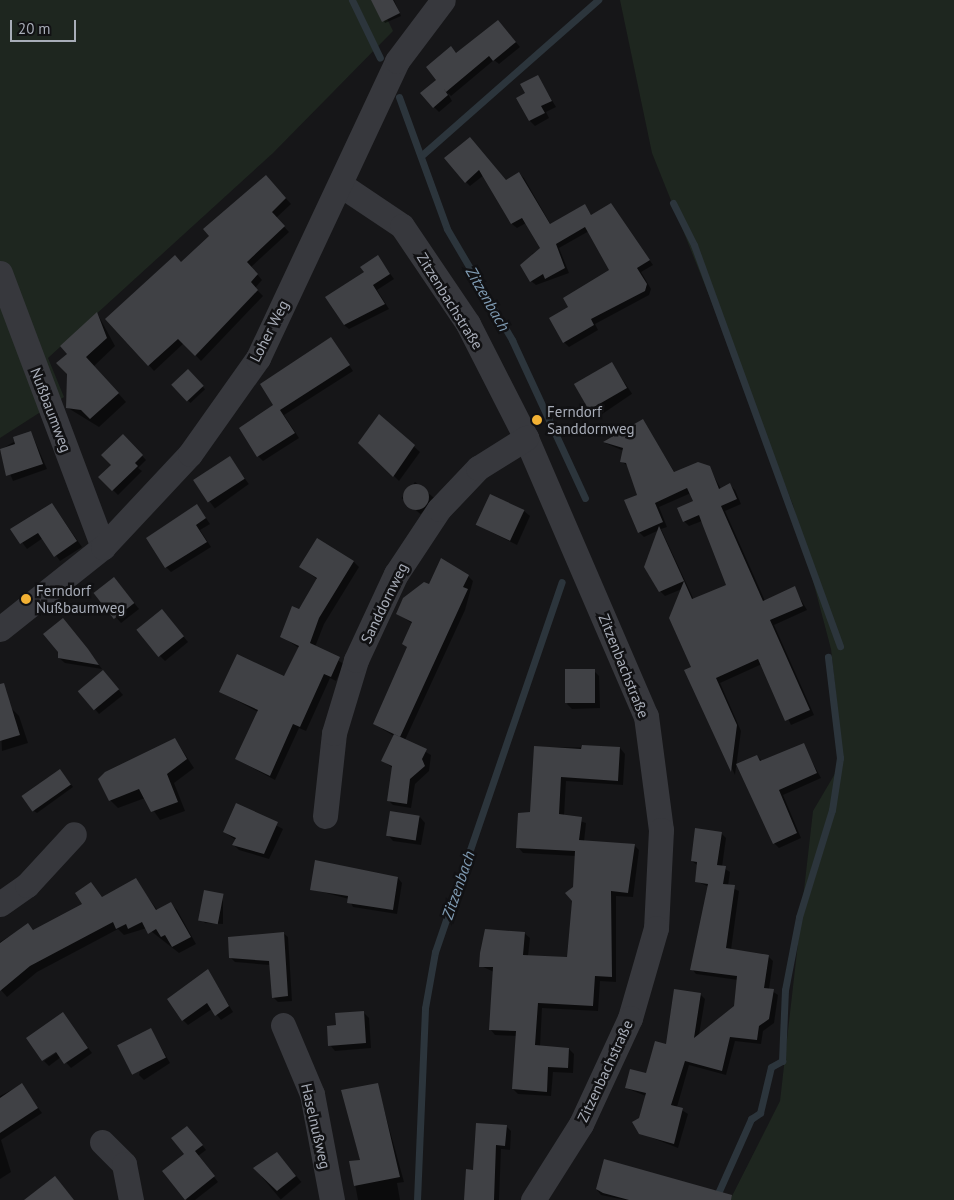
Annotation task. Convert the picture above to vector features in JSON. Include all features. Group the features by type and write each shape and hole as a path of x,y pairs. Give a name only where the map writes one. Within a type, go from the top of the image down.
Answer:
{"street":[{"name":"Loher Weg","path":"0,629 103,547 190,454 258,358 341,185 397,61 443,0"},
{"name":"Zitzenbachstraße","path":"341,185 408,234 468,324 526,438 646,716 661,830 656,928 630,1018 581,1124 533,1200"},
{"name":"Nußbaumweg","path":"0,273 103,547"},
{"name":"Sanddornweg","path":"326,816 334,733 356,660 396,574 439,509 465,482 526,438"},
{"path":"0,904 27,885 74,834"},
{"name":"Haselnußweg","path":"283,1025 312,1094 332,1200"},
{"path":"102,1142 124,1164 131,1200"}],"shaded area":[{"path":"0,0 378,0 393,31 273,153 48,358 64,397 0,438"},
{"path":"620,0 954,0 954,1200 730,1200 780,1101 813,811 843,760 831,649 793,505 652,153"}],"building":[{"path":"371,0 393,0 400,13 382,22"},
{"path":"498,20 516,42 493,61 489,56 446,92 443,88 448,95 433,108 420,93 436,80 426,67 451,46 456,53"},
{"path":"538,75 552,101 541,106 545,113 529,121 516,98 525,93 520,84"},
{"path":"470,137 506,180 519,172 550,224 585,204 591,215 611,203 650,260 637,268 647,284 645,291 591,319 594,325 563,343 549,318 568,307 563,298 609,270 585,227 556,244 565,268 545,279 543,274 530,282 520,265 540,248 522,218 511,224 479,170 465,183 444,158"},
{"path":"266,175 286,198 272,212 285,226 247,262 258,274 251,282 258,290 195,356 178,339 148,366 105,319 175,255 181,262 209,236 203,229"},
{"path":"378,255 390,274 373,285 385,304 344,325 325,297 364,272 360,267"},
{"path":"97,312 107,338 86,357 119,393 90,419 81,410 66,408 67,374 56,363 67,354 60,346"},
{"path":"331,337 350,365 280,410 295,433 257,457 239,428 273,405 260,384"},
{"path":"612,362 627,388 589,410 574,384"},
{"path":"188,369 204,386 187,402 171,385"},
{"path":"379,414 415,445 393,477 358,443"},
{"path":"643,419 674,472 698,462 710,466 719,489 730,483 737,499 721,506 763,601 795,586 803,606 770,620 810,710 785,721 758,659 716,678 737,725 731,772 684,670 691,667 669,618 684,581 692,599 726,585 699,515 683,522 677,508 693,501 687,488 655,503 663,522 638,533 624,500 637,495 626,463 620,462 623,448 603,442"},
{"path":"31,431 43,464 6,476 0,449 15,444 13,437"},
{"path":"123,434 143,455 135,463 138,466 112,491 98,477 111,465 101,455"},
{"path":"230,456 245,479 208,503 193,480"},
{"path":"416,484 425,488 429,497 425,506 416,510 407,506 403,497 407,488"},
{"path":"490,494 524,510 510,541 476,525"},
{"path":"52,503 77,541 54,557 38,533 20,544 10,529"},
{"path":"197,504 206,518 196,525 207,542 165,568 146,538"},
{"path":"659,526 684,581 659,592 644,567"},
{"path":"317,538 354,561 319,618 310,643 340,657 331,677 324,674 300,727 293,724 270,776 235,759 258,710 219,692 237,654 284,676 299,646 280,637 292,606 299,609 317,578 299,567"},
{"path":"441,558 469,575 463,587 468,589 400,737 373,724 407,647 402,644 412,622 396,614 403,598 424,582 429,584"},
{"path":"114,577 134,603 114,619 94,593"},
{"path":"162,609 184,636 158,657 136,630"},
{"path":"63,618 99,665 58,658 58,652 43,634"},
{"path":"565,669 595,669 595,703 565,703"},
{"path":"103,670 119,689 94,710 78,691"},
{"path":"4,683 20,735 0,741 0,684"},
{"path":"394,734 427,749 422,759 425,766 410,779 407,804 387,801 392,766 381,761"},
{"path":"175,738 187,759 167,774 178,802 151,812 139,789 109,801 98,779 105,772"},
{"path":"804,743 817,773 779,790 797,833 773,844 736,764 757,755 760,761"},
{"path":"582,745 620,747 618,781 561,777 559,814 582,817 579,840 635,844 628,893 611,891 612,977 595,976 593,1006 538,1003 535,1045 569,1048 568,1068 548,1067 547,1092 512,1089 516,1031 489,1030 493,967 479,967 480,953 485,929 525,932 523,955 567,957 572,901 565,893 573,887 575,851 516,848 518,813 530,812 534,746 581,749"},
{"path":"60,769 71,785 32,812 21,796"},
{"path":"236,803 278,822 264,854 232,845 236,838 223,832"},
{"path":"390,811 420,816 416,840 386,836"},
{"path":"695,828 722,832 717,865 726,866 723,884 735,885 726,948 769,955 764,988 774,989 769,1019 759,1026 757,1040 730,1037 722,1071 685,1061 671,1105 683,1108 674,1144 639,1134 632,1122 639,1118 646,1093 625,1088 630,1069 646,1073 655,1041 666,1044 674,989 701,993 694,1038 734,1006 737,976 690,970 708,884 695,882 697,862 691,861"},
{"path":"315,860 398,877 393,910 347,903 348,896 310,890"},
{"path":"136,878 156,910 171,902 191,937 172,947 165,935 161,937 156,929 148,934 142,922 128,929 126,924 116,929 113,922 30,966 0,991 0,943 28,923 33,930 82,904 75,893 91,882 102,897"},
{"path":"204,890 224,894 218,924 198,920"},
{"path":"284,932 288,996 272,998 269,961 229,958 228,937"},
{"path":"208,969 229,1006 215,1016 207,1003 182,1021 167,999"},
{"path":"364,1011 366,1043 328,1046 327,1026 336,1025 335,1013"},
{"path":"63,1012 88,1048 64,1064 56,1052 42,1061 26,1038"},
{"path":"151,1028 166,1057 132,1075 117,1045"},
{"path":"22,1083 38,1108 0,1133 0,1098"},
{"path":"378,1083 400,1177 354,1186 349,1161 360,1160 341,1090"},
{"path":"476,1123 507,1125 505,1146 496,1145 494,1200 464,1200 466,1169 473,1170"},
{"path":"187,1126 203,1145 195,1151 215,1176 185,1200 162,1171 184,1154 171,1138"},
{"path":"277,1152 296,1176 277,1191 253,1168"},
{"path":"604,1159 732,1195 731,1200 629,1200 603,1193 596,1189"},
{"path":"55,1176 74,1200 24,1200"}],"waterway":[{"name":"Zitzenbach","path":"352,0 380,58"},
{"path":"422,155 598,0"},
{"name":"Zitzenbach","path":"399,97 447,229 512,340 585,498"},
{"path":"673,203 694,245 840,646"},
{"name":"Zitzenbach","path":"417,1200 425,1008 435,952 562,582"},
{"path":"715,1200 751,1119 760,1113 771,1067 782,1061 785,990 799,917 832,810 840,758 828,657"}],"place":[{"name":"Ferndorf Sanddornweg","path":"537,420"},
{"name":"Ferndorf Nußbaumweg","path":"26,599"}]}
